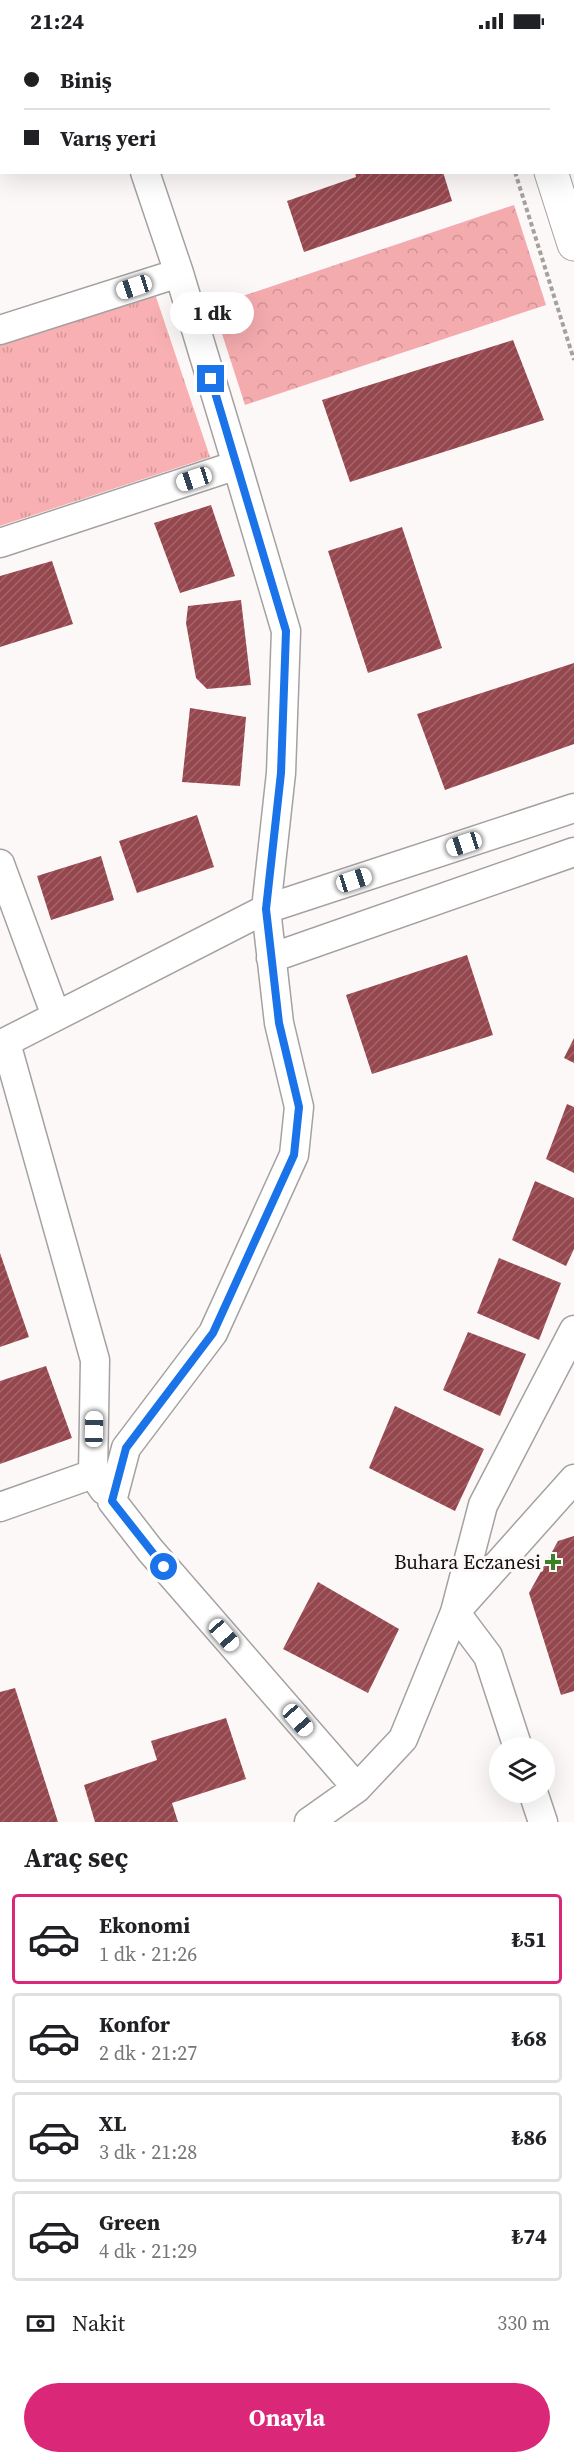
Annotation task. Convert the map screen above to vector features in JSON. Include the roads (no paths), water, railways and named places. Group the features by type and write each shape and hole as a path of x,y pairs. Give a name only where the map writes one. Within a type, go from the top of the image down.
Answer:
{"main road":[{"path":"551,174 574,244"}],"street":[{"path":"112,1501 126,1448 213,1333 294,1155 299,1107 279,1023 266,909 281,773 286,631 179,273 146,174"},
{"path":"0,330 179,273"},
{"path":"0,543 237,465"},
{"path":"357,1788 150,1550 93,1474 95,1360 3,1044 266,909 574,808"},
{"path":"271,958 574,852"},
{"path":"0,864 56,1016"},
{"path":"309,1822 357,1788 403,1739 454,1612 483,1505 574,1330"},
{"path":"0,1507 93,1474"},
{"path":"454,1612 574,1479"},
{"path":"454,1612 488,1656 514,1737"},
{"path":"537,1803 543,1822"}],"place":[{"name":"Buhara Eczanesi","path":"553,1562"}]}
